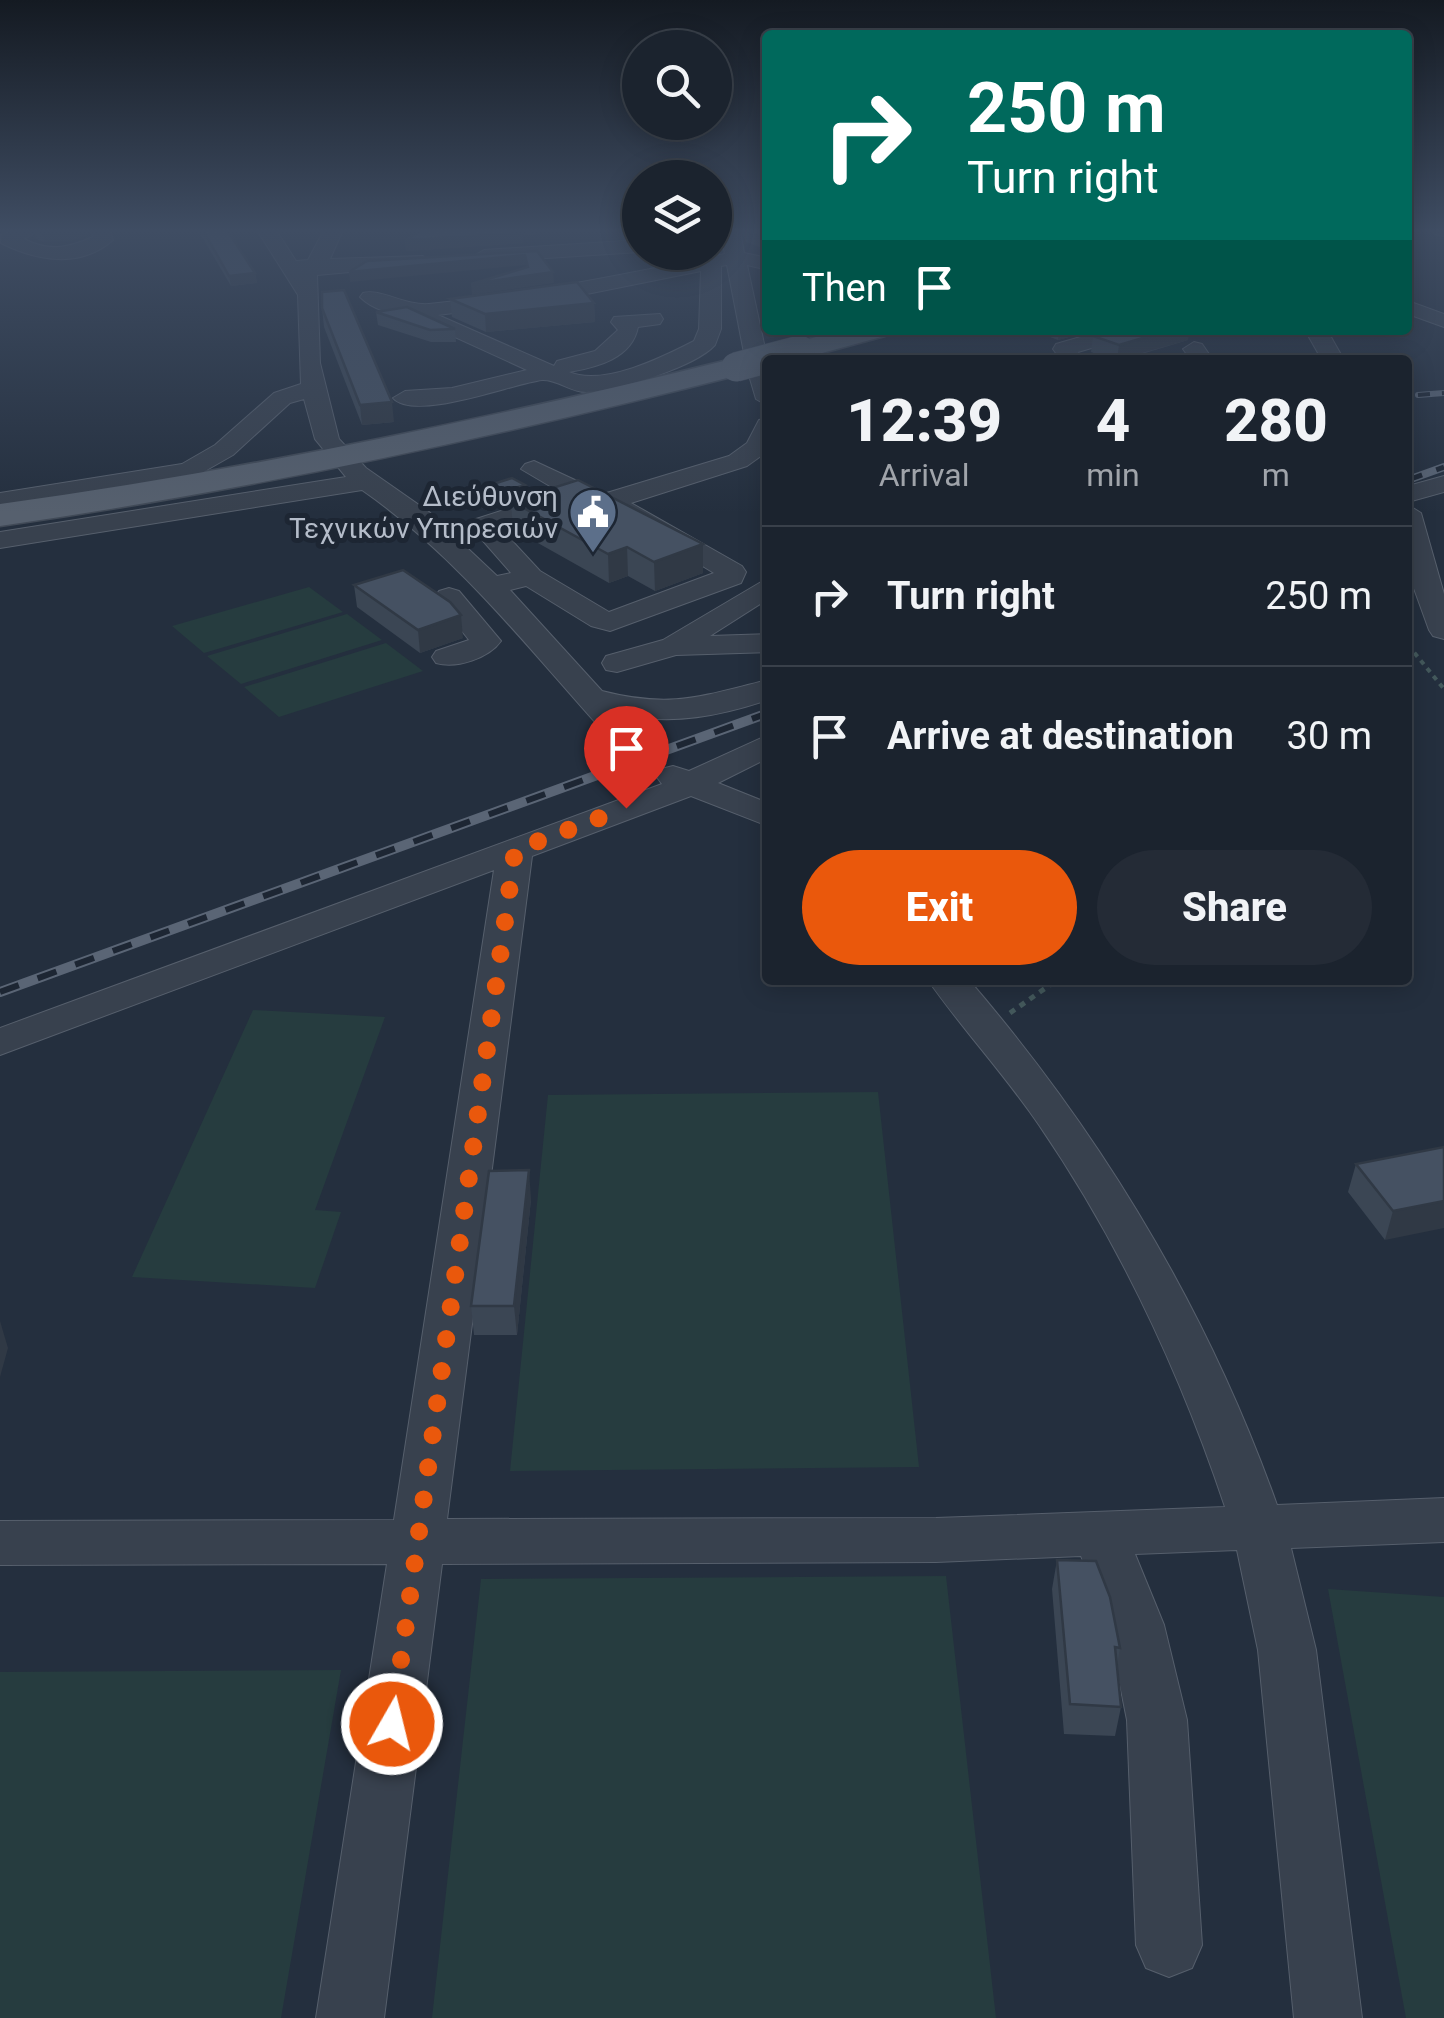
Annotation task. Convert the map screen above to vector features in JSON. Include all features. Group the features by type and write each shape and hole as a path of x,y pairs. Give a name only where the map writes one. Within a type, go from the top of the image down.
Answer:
{"main road":[{"path":"792,355 856,335"},
{"path":"0,515 275,472 319,473 351,448 452,438 758,375"}],"street":[{"path":"307,324 310,389 351,448 496,594 645,754 688,785 762,814"},
{"path":"439,324 588,385 662,366 696,351 708,338 711,324"},
{"path":"406,398 452,395 612,353 622,346 628,324"},
{"path":"747,324 758,375"},
{"path":"1068,355 1064,349 1107,336"},
{"path":"0,501 189,470 224,450 282,398 310,389"},
{"path":"534,468 596,498 733,576 610,622 600,620 530,577 483,526 596,498 738,461 762,436"},
{"path":"0,540 75,530 351,448"},
{"path":"1412,493 1444,484"},
{"path":"0,566 75,530"},
{"path":"1412,530 1423,578 1444,630"},
{"path":"446,657 477,648 486,641 455,604 496,594 530,577"},
{"path":"674,646 762,590"},
{"path":"740,604 762,621"},
{"path":"617,663 674,646 762,643"},
{"path":"587,696 654,711 694,712 762,691"},
{"path":"0,1042 688,785 762,748"},
{"path":"350,2018 515,850"},
{"path":"952,985 1054,1110 1146,1268 1211,1404 1256,1527 1272,1579 1288,1663 1328,2018"},
{"path":"0,1543 936,1540 1444,1520"},
{"path":"1099,1534 1136,1625 1157,1720 1169,1945"}],"path":[{"path":"1412,650 1444,688"},
{"path":"989,1026 1050,985"}],"green space":[{"path":"309,587 343,612 204,653 172,626"},
{"path":"347,614 382,640 241,684 207,656"},
{"path":"386,643 423,671 279,717 244,687"},
{"path":"253,1010 385,1017 315,1210 341,1212 315,1288 132,1277"},
{"path":"878,1092 919,1467 510,1471 548,1095"},
{"path":"946,1576 996,2018 432,2018 481,1579"},
{"path":"1328,1589 1444,1597 1444,2018 1406,2018"},
{"path":"341,1670 281,2018 0,2018 0,1672"}],"building":[{"path":"328,324 359,324 392,402 360,405"},
{"path":"413,324 444,324 455,329 430,330"},
{"path":"1096,335 1153,335 1119,345 1093,336"},
{"path":"512,478 525,485 486,497 474,490"},
{"path":"578,480 703,544 654,562 627,547 608,554 511,501"},
{"path":"403,570 450,602 461,615 418,630 354,585"},
{"path":"1444,1147 1444,1201 1393,1211 1356,1164"},
{"path":"529,1170 514,1306 471,1306 489,1171"},
{"path":"1057,1560 1096,1561 1110,1597 1120,1648 1115,1647 1121,1707 1070,1704"}],"tunnel":[{"path":"636,747 654,761"}],"railway":[{"path":"1418,395 1444,393"},
{"path":"1412,479 1444,467"},
{"path":"0,992 762,715"}],"place":[{"name":"Διεύθυνση Τεχνικών Υπηρεσιών","path":"593,554"}],"route":[{"path":"392,1724 515,850 626,808"}]}
